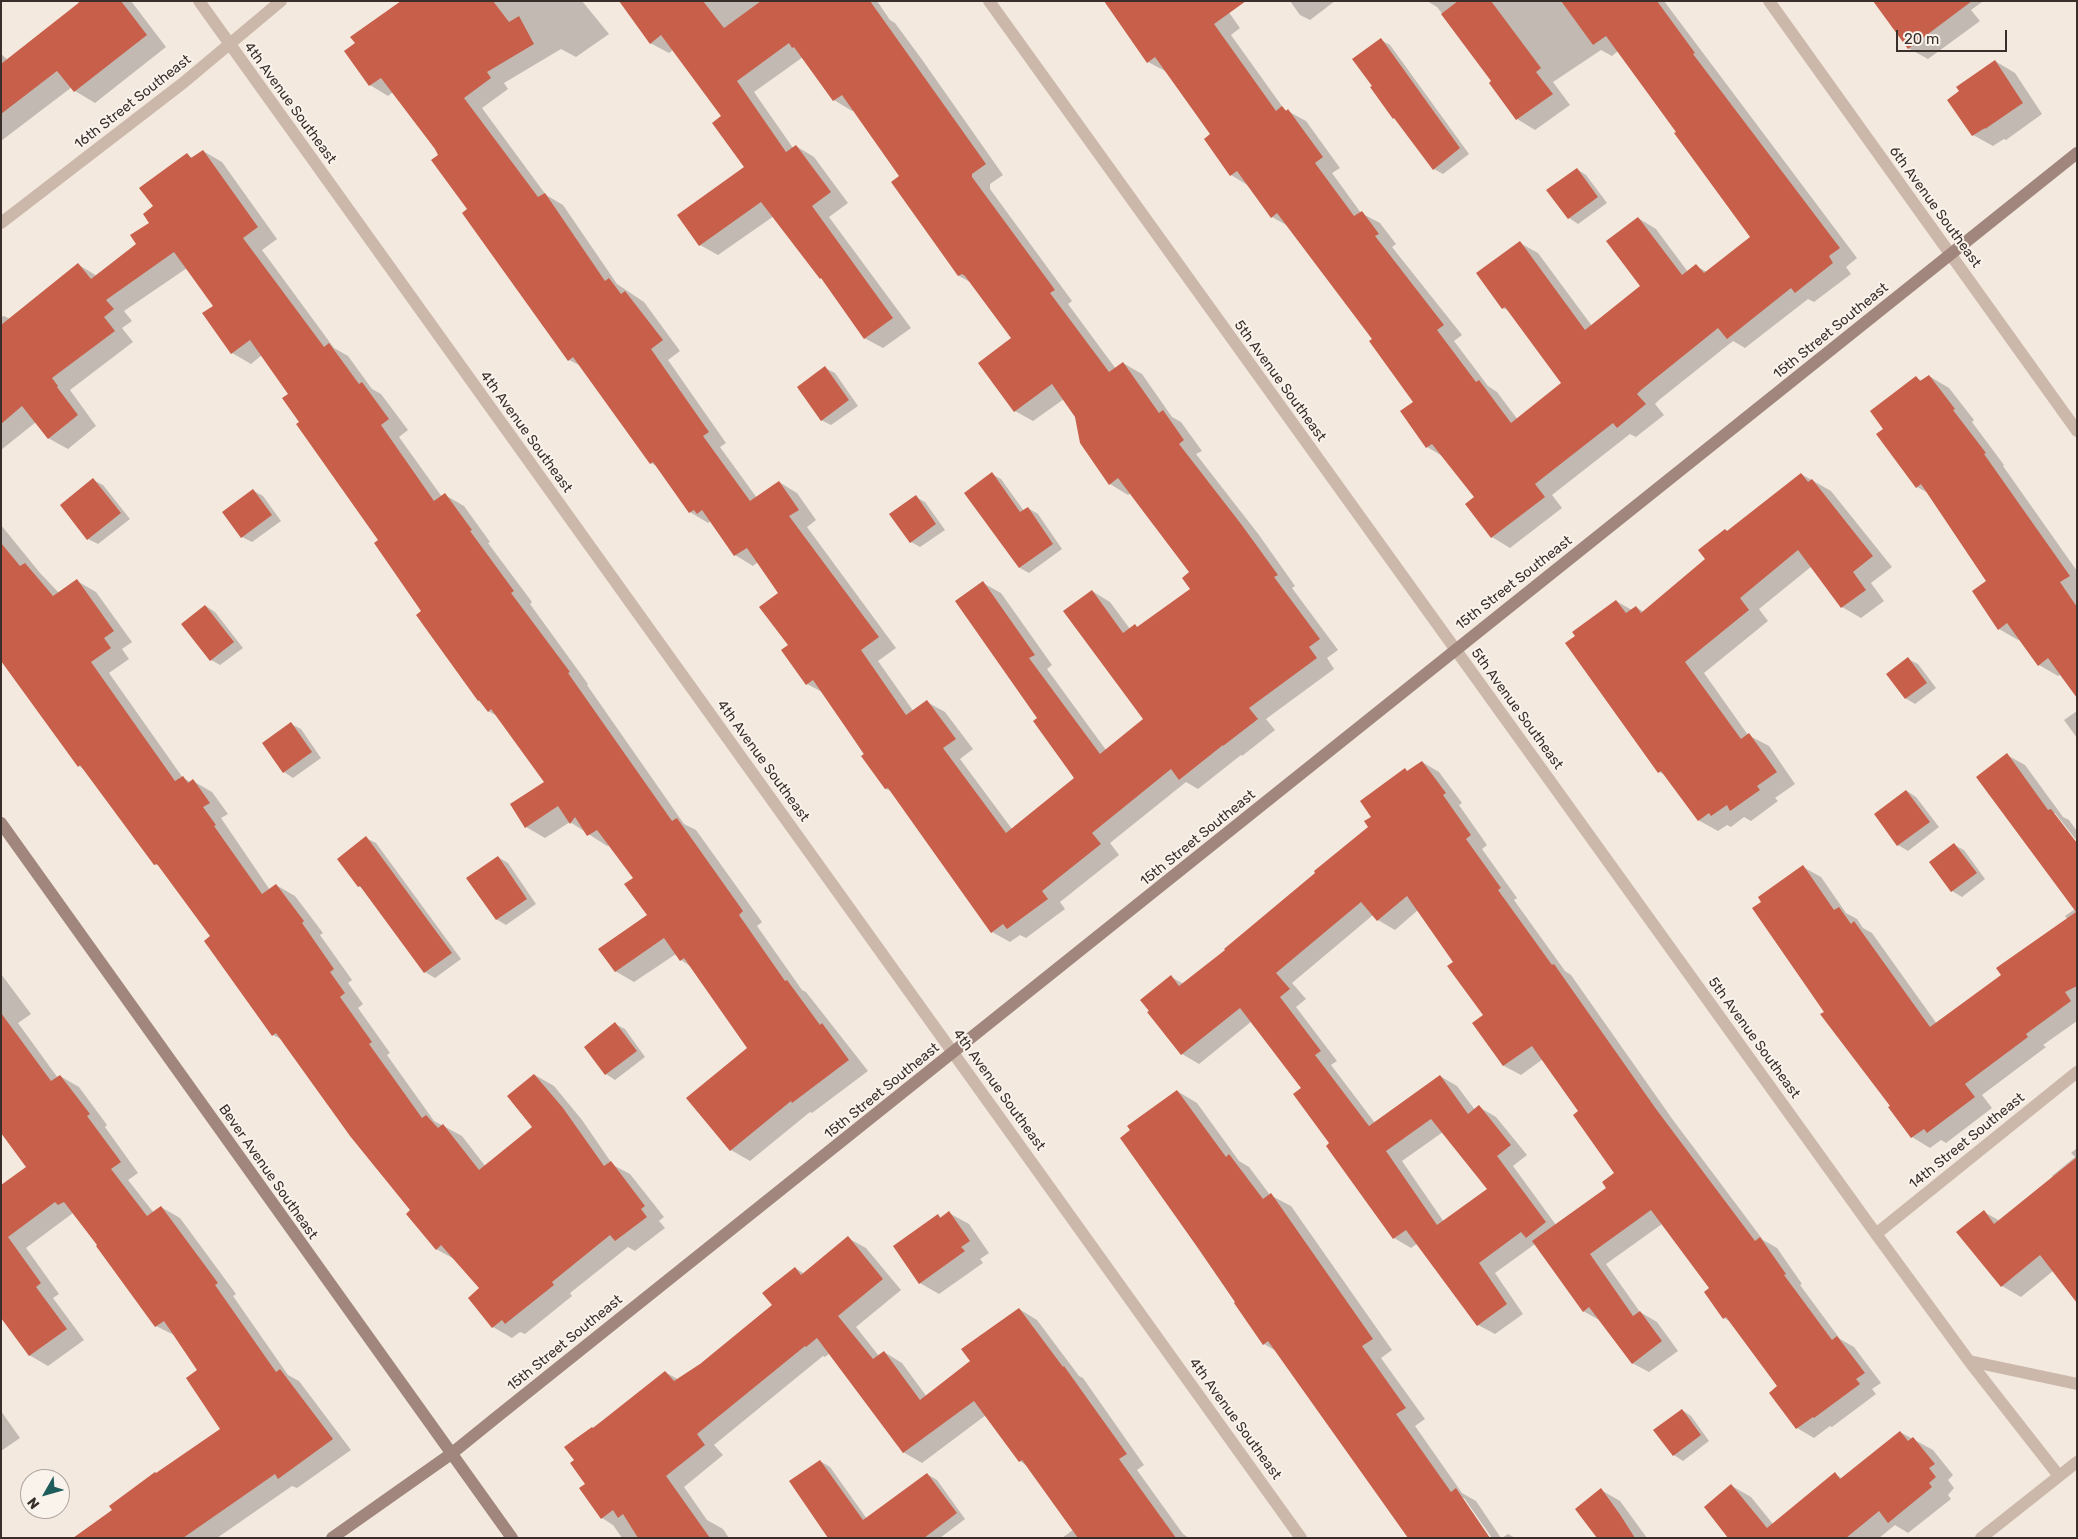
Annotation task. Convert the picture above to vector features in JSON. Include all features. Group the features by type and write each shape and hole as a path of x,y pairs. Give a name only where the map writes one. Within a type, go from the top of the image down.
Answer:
{"street":[{"name":"4th Avenue Southeast","path":"199,1 1301,1538"},
{"name":"16th Street Southeast","path":"1,223 183,83 281,1"},
{"name":"5th Avenue Southeast","path":"989,1 1876,1234 1969,1361 2059,1476"},
{"name":"6th Avenue Southeast","path":"1769,1 2077,432"},
{"name":"15th Street Southeast","path":"332,1538 451,1454 2077,153"},
{"name":"Bever Avenue Southeast","path":"1,823 512,1538"},
{"name":"14th Street Southeast","path":"1876,1234 2077,1072"},
{"path":"1969,1361 2077,1384"},
{"path":"1981,1538 2077,1462"}],"building":[{"path":"81,1 121,1 147,35 74,92 57,71 1,114 1,64"},
{"path":"401,1 493,1 509,22 519,16 534,44 487,72 491,78 464,98 538,197 545,193 605,281 609,278 621,294 625,291 663,340 651,349 709,432 703,436 750,501 779,481 799,510 789,516 879,637 861,650 906,715 927,700 956,739 943,748 1006,833 1074,778 1033,721 1037,718 955,601 983,581 1035,655 1029,658 1100,754 1143,719 1063,611 1092,590 1123,633 1135,624 1137,627 1190,589 1182,578 1189,572 1118,478 1109,485 1080,443 1075,417 1052,384 1014,412 978,363 1011,338 965,276 962,274 958,276 891,182 899,176 842,95 833,101 794,47 792,48 789,43 737,81 786,152 796,145 831,192 812,206 893,318 864,339 821,278 761,202 699,246 677,215 744,167 712,123 721,116 661,35 650,44 619,1 703,1 724,28 761,1 870,1 986,164 972,174 972,177 1055,290 1050,293 1109,372 1123,362 1159,413 1163,410 1184,440 1179,444 1278,575 1274,577 1320,639 1309,647 1317,658 1249,708 1258,719 1179,780 1171,769 1092,833 1101,844 1042,891 1048,899 1007,929 1003,924 991,933 888,788 885,789 861,756 864,754 813,680 806,685 781,650 788,645 759,607 778,593 747,548 734,556 702,510 697,514 694,510 689,513 653,462 650,464 573,357 568,361 462,213 467,209 431,160 438,155 435,149 381,78 369,86 344,51 355,43 350,37"},
{"path":"1104,1 1246,1 1214,24 1276,111 1282,106 1286,111 1288,109 1323,157 1315,163 1354,216 1362,211 1379,234 1375,236 1444,325 1437,330 1476,382 1479,380 1511,423 1561,383 1505,307 1502,309 1476,273 1520,241 1585,330 1640,286 1606,241 1638,217 1682,275 1696,264 1704,273 1750,237 1606,36 1593,45 1561,1 1657,1 1695,53 1693,54 1840,248 1829,256 1833,263 1795,293 1791,288 1727,339 1718,328 1641,390 1637,394 1646,404 1617,428 1613,423 1535,484 1545,497 1491,538 1465,504 1474,497 1432,444 1426,448 1400,411 1413,402 1369,341 1372,339 1277,213 1271,218 1237,171 1230,176 1204,139 1210,134 1155,57 1147,63"},
{"path":"1458,1 1491,1 1541,68 1536,72 1553,94 1516,120 1489,83 1491,81 1441,14"},
{"path":"1873,1 1972,1 1908,49"},
{"path":"1381,38 1460,148 1433,170 1393,119 1352,59"},
{"path":"1995,60 2023,103 1972,136 1947,100 1959,91 1956,87"},
{"path":"203,150 258,227 243,238 324,347 329,343 359,384 362,382 389,419 381,425 434,501 445,493 514,591 511,593 570,672 568,673 672,821 677,818 743,911 739,915 785,981 787,980 820,1025 822,1023 849,1060 792,1103 791,1101 730,1151 686,1098 747,1048 684,958 680,961 664,938 615,972 598,949 647,915 624,884 633,878 597,830 587,836 575,817 570,824 558,806 525,828 510,804 544,782 491,709 488,712 478,701 416,615 421,611 374,543 378,540 296,424 299,422 282,398 288,394 250,340 231,354 202,313 213,306 174,252 106,300 114,309 104,317 115,331 52,378 78,415 48,439 22,406 1,424 1,325 78,263 91,279 136,244 130,235 149,223 143,214 153,206 139,188 187,153 191,158"},
{"path":"1577,168 1598,197 1568,219 1546,190"},
{"path":"825,366 849,400 821,421 797,387"},
{"path":"1929,375 1986,453 1984,454 2070,576 2060,582 2077,607 2077,698 2048,658 2038,666 2007,623 1998,630 1972,591 1986,581 1921,484 1916,488 1876,434 1883,429 1870,411 1916,376 1920,381"},
{"path":"992,472 1020,512 1028,507 1053,544 1019,568 964,493"},
{"path":"1801,473 1808,482 1812,479 1873,556 1853,572 1866,590 1841,608 1798,550 1740,598 1749,610 1685,662 1741,739 1749,733 1777,772 1757,786 1760,790 1730,811 1727,805 1711,816 1709,813 1698,821 1661,771 1658,773 1565,643 1575,636 1572,632 1616,600 1626,613 1636,606 1641,613 1705,559 1698,550 1725,529 1727,531"},
{"path":"93,478 121,513 87,540 60,505"},
{"path":"253,489 272,515 241,538 222,512"},
{"path":"916,495 936,524 910,543 889,514"},
{"path":"1,543 20,566 25,563 53,596 77,579 114,631 104,638 111,648 91,662 175,781 183,776 188,783 193,779 210,803 203,807 216,825 214,826 262,894 276,884 304,921 302,923 334,969 330,972 345,993 340,997 372,1042 369,1044 422,1118 426,1115 438,1128 443,1124 479,1170 532,1127 507,1096 534,1074 563,1108 604,1166 611,1161 645,1206 641,1209 647,1217 615,1241 610,1235 552,1282 554,1285 505,1324 502,1320 492,1328 468,1298 479,1288 441,1245 436,1250 406,1214 410,1210 350,1136 276,1033 272,1036 204,941 210,936 157,864 154,865 80,765 78,767 1,661"},
{"path":"205,605 234,642 210,661 181,624"},
{"path":"1908,657 1927,683 1905,699 1886,674"},
{"path":"291,722 312,752 283,773 262,743"},
{"path":"2007,753 2048,810 2051,809 2077,843 2077,986 2065,992 2071,1001 2026,1034 2028,1037 1965,1084 1975,1097 1927,1133 1924,1129 1911,1138 1888,1107 1890,1106 1820,1014 1824,1012 1752,908 1761,902 1758,897 1803,865 1834,910 1839,907 1851,924 1854,921 1930,1027 2001,975 1996,968 2076,912 1976,777"},
{"path":"1422,761 1446,793 1443,795 1471,835 1466,839 1501,888 1498,890 1552,965 1554,964 1656,1109 1755,1241 1760,1237 1786,1274 1784,1275 1832,1340 1837,1336 1865,1373 1856,1379 1860,1384 1796,1429 1769,1393 1777,1386 1726,1317 1723,1319 1704,1292 1709,1288 1651,1210 1590,1254 1633,1316 1640,1311 1662,1341 1632,1364 1589,1307 1583,1312 1532,1241 1606,1188 1602,1182 1614,1173 1573,1115 1578,1111 1532,1046 1503,1066 1472,1023 1483,1015 1447,966 1453,962 1407,896 1377,921 1361,902 1276,973 1290,989 1280,997 1321,1051 1315,1055 1369,1126 1440,1075 1468,1114 1479,1105 1511,1145 1497,1156 1546,1222 1526,1238 1521,1232 1479,1263 1507,1304 1477,1326 1406,1230 1393,1239 1326,1146 1329,1143 1293,1094 1301,1088 1240,1008 1181,1055 1147,1012 1149,1011 1140,1000 1171,975 1179,986 1225,950 1315,873 1314,871 1368,827 1364,821 1371,817 1360,801 1405,768 1407,771","holes":["1431,1119 1487,1189 1437,1225 1386,1151"]},
{"path":"1906,790 1930,822 1897,846 1874,814"},
{"path":"366,836 452,953 424,973 360,886 358,887 337,859"},
{"path":"1954,843 1977,873 1951,892 1929,862"},
{"path":"498,856 527,899 496,920 466,878"},
{"path":"1,1013 51,1081 60,1075 90,1114 87,1116 121,1162 111,1169 147,1216 161,1206 218,1283 215,1285 276,1372 280,1369 333,1439 278,1479 275,1474 183,1538 73,1538 112,1510 109,1506 155,1472 220,1429 186,1378 197,1370 164,1321 155,1327 64,1202 58,1205 55,1202 8,1237 41,1283 36,1287 67,1329 29,1356 1,1318 1,1185 26,1167 1,1133"},
{"path":"615,1022 637,1051 605,1075 584,1047"},
{"path":"1177,1090 1226,1157 1229,1154 1263,1199 1271,1193 1373,1339 1362,1346 1406,1408 1396,1414 1451,1492 1456,1488 1490,1538 1408,1538 1268,1341 1263,1345 1198,1248 1120,1138 1130,1130 1127,1126"},
{"path":"2077,1157 2077,1303 2040,1255 2001,1287 1956,1232 1984,1210 1994,1224"},
{"path":"949,1211 970,1241 961,1247 965,1251 919,1284 893,1246 938,1214 940,1218"},
{"path":"848,1236 883,1279 838,1316 873,1359 884,1351 920,1400 970,1361 961,1349 1019,1308 1064,1366 1127,1454 1119,1459 1176,1538 1078,1538 1022,1460 1019,1462 974,1401 903,1453 817,1338 697,1434 705,1445 666,1476 710,1538 638,1538 623,1514 618,1518 613,1510 601,1519 579,1488 585,1484 570,1463 574,1460 564,1447 593,1428 665,1371 674,1381 700,1364 772,1305 762,1293 795,1267 801,1275"},
{"path":"1682,1409 1701,1435 1673,1456 1653,1430"},
{"path":"1900,1431 1908,1441 1913,1437 1935,1464 1929,1468 1936,1477 1929,1483 1932,1487 1888,1523 1879,1511 1846,1538 1728,1538 1704,1507 1731,1484 1767,1528 1835,1472 1840,1479"},
{"path":"820,1460 863,1520 927,1473 957,1513 924,1538 828,1538 789,1481"},
{"path":"1601,1488 1635,1538 1597,1538 1575,1509"}]}
